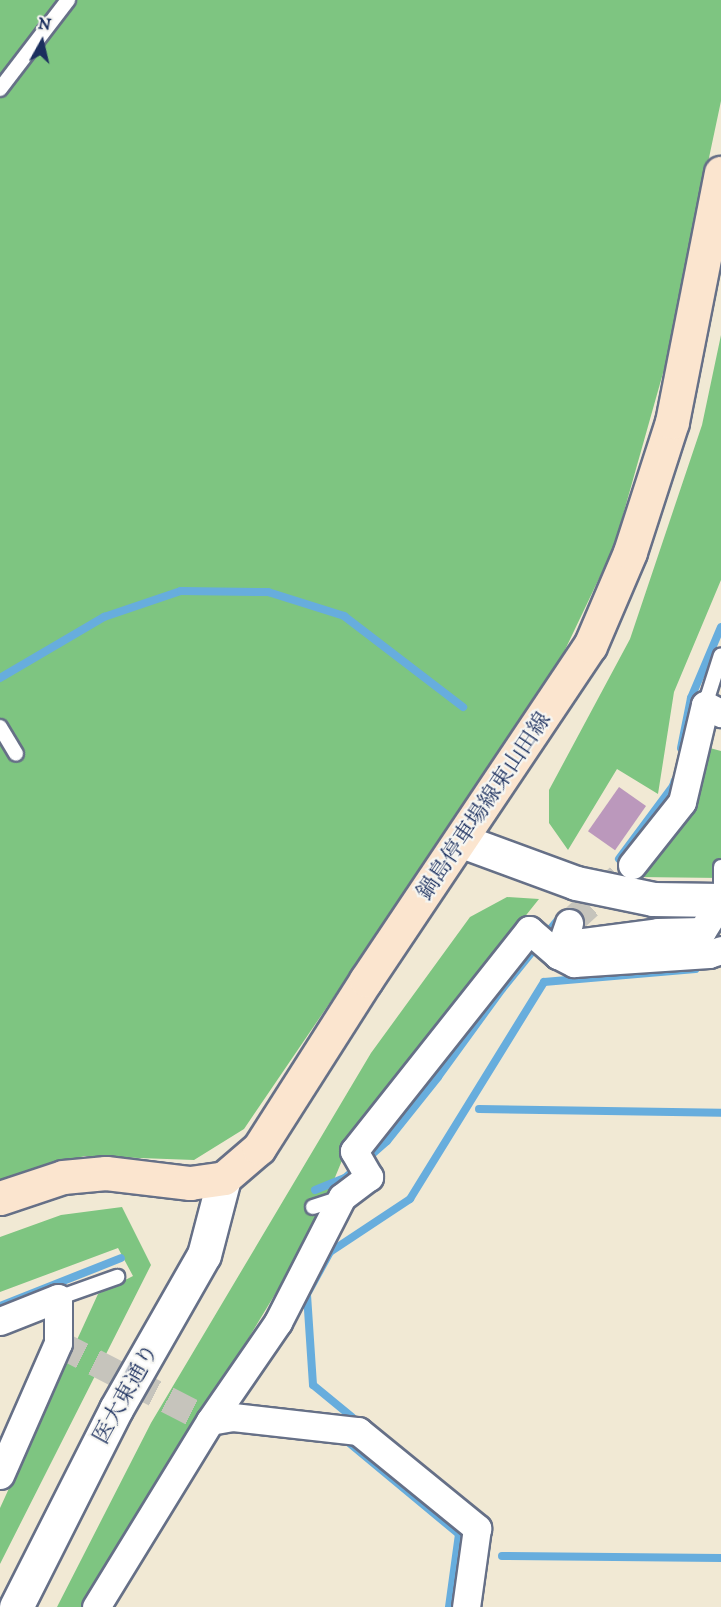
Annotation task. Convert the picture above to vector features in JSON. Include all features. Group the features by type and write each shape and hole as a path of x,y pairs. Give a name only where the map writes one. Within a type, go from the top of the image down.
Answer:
{"main road":[{"name":"鍋島停車場線東山田線","path":"224,1178 260,1148 366,980 462,841 590,646 630,552 672,422 721,173"},
{"path":"0,1198 63,1177 106,1173 190,1183 224,1178"}],"street":[{"path":"632,865 682,802 713,709"},
{"path":"462,841 576,883 653,899 721,899"},
{"path":"555,952 576,943 658,932 702,931 721,899"},
{"path":"555,952 569,923"},
{"path":"96,1607 210,1421 278,1322 342,1197 369,1177 354,1151 529,930 555,952 574,963 709,954 721,950"},
{"name":"医大東通り","path":"16,1607 116,1409 204,1255 224,1178"},
{"path":"0,1322 58,1298 57,1343 0,1475"},
{"path":"210,1421 233,1417 358,1431 477,1528 466,1607"}],"lane":[{"path":"0,89 68,0"},
{"path":"713,709 721,655"},
{"path":"0,727 16,754"},
{"path":"721,867 721,899"},
{"path":"313,1207 342,1197"},
{"path":"58,1298 117,1277"}],"green space":[{"path":"0,0 721,0 721,101 665,366 614,547 554,673 244,1129 194,1160 85,1156 30,1170 0,1183"},
{"path":"721,335 721,580 674,692 658,794 617,769 568,850 549,823 549,790 630,639 702,425"},
{"path":"706,747 721,751 721,878 638,877 692,813"},
{"path":"507,897 539,899 355,1129 312,1233 86,1607 57,1607 151,1423 371,1053 470,917"},
{"path":"122,1207 151,1265 0,1564 0,1508 98,1294 133,1276 118,1248 0,1292 0,1237 61,1215"}],"building":[{"path":"619,787 646,806 615,850 588,831"}],"waterway":[{"path":"0,678 104,617 181,591 268,592 344,616 463,707"},
{"path":"681,748 691,698 721,627"},
{"path":"619,859 673,786 675,780"},
{"path":"315,1190 345,1178 387,1141 438,1077 502,989 560,917"},
{"path":"352,1417 313,1385 307,1294 330,1252 410,1199 544,982 695,969"},
{"path":"479,1109 721,1113"},
{"path":"0,1306 121,1258"},
{"path":"348,1442 459,1534 449,1607"},
{"path":"502,1556 721,1558"}],"tunnel":[{"path":"569,923 632,865"},
{"path":"58,1343 210,1421"}]}
